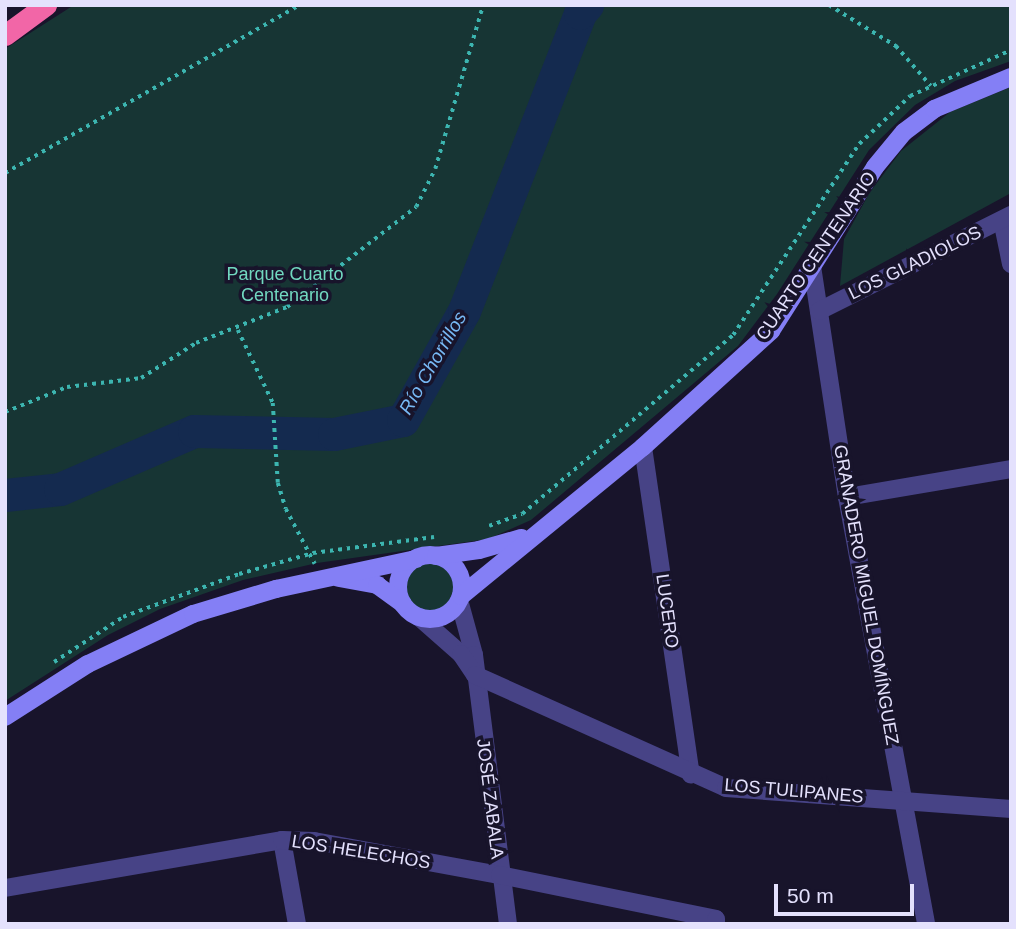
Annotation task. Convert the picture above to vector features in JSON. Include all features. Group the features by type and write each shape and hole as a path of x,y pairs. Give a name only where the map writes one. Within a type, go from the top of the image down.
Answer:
{"highway":[{"path":"5,26 44,5"},
{"path":"5,35 44,5"}],"main road":[{"name":"CUARTO CENTENARIO","path":"325,579 377,585 419,617 440,618 534,533 643,447 771,331 875,167 904,132 934,109 1011,77"},
{"name":"CUARTO CENTENARIO","path":"5,717 88,664 193,614 325,579 424,558 499,546 534,533"},
{"path":"403,604 398,584 424,558 455,567 460,598"}],"street":[{"path":"1006,218 1011,264"},
{"name":"LOS GLADIOLOS","path":"819,311 1006,218"},
{"name":"GRANADERO MIGUEL DOMÍNGUEZ","path":"812,266 847,497 926,924"},
{"name":"LUCERO","path":"643,447 691,775"},
{"path":"847,497 1011,469"},
{"name":"JOSÉ ZABALA","path":"460,598 475,675 508,924"},
{"path":"419,617 461,654 475,675"},
{"name":"LOS TULIPANES","path":"475,675 691,775 726,788 1011,809"},
{"path":"282,840 297,924"},
{"name":"LOS HELECHOS","path":"5,888 282,840 314,841 500,875 716,922"}],"path":[{"path":"5,173 299,5"},
{"path":"5,412 67,387 141,378 196,343 238,330 287,307 334,275 416,207 435,169 483,5"},
{"path":"829,5 895,46 932,86"},
{"path":"478,531 522,514 733,335 859,144 910,96 1011,50"},
{"path":"238,330 273,403 278,483 286,509 313,553 325,579"},
{"path":"43,670 122,617 239,574 313,553 436,536"}],"green space":[{"name":"Parque Cuarto Centenario","path":"74,5 1011,5 1011,61 955,81 915,105 869,150 777,294 738,346 531,520 488,539 317,563 243,580 160,609 108,635 5,701 5,49"},
{"path":"1011,87 1011,193 840,286 844,239 870,192 901,151 950,112"},
{"path":"431,563 448,571 456,588 448,605 431,613 414,605 406,588 414,571"}],"waterway":[{"name":"Río Chorrillos","path":"5,495 60,489 194,431 334,434 403,420 464,311 580,13 587,5"}]}
